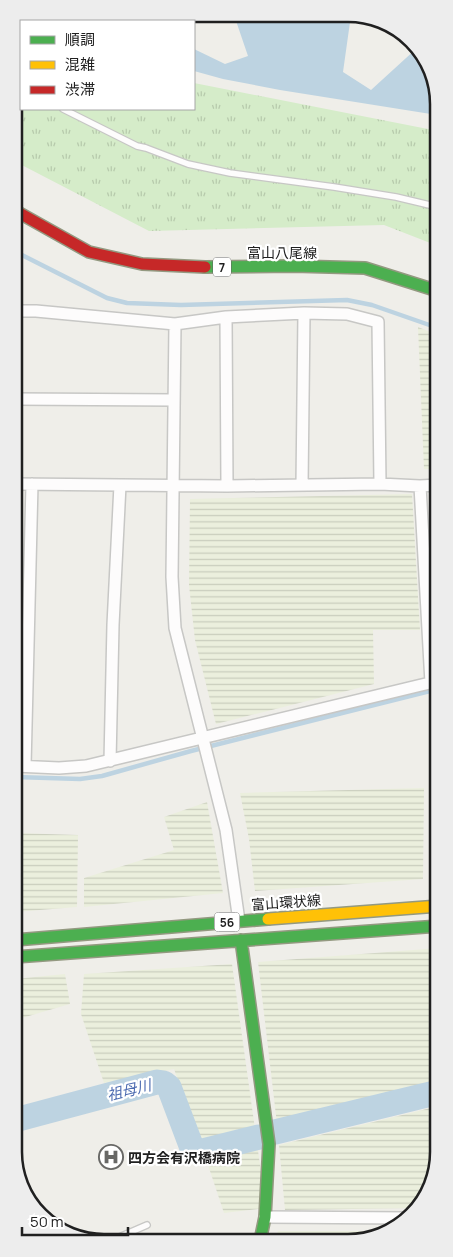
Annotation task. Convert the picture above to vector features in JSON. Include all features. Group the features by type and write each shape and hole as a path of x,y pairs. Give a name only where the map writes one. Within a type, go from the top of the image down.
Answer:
{"main road":[{"name":"富山八尾線","path":"23,215 89,252 142,264 218,268 294,266 365,268 430,288"},
{"name":"富山環状線","path":"22,939 430,907"},
{"name":"56","path":"22,956 430,927"},
{"path":"241,940 269,1144 265,1217 262,1234"}],"street":[{"path":"23,311 175,324 226,317 304,313 348,314 378,322 380,484"},
{"path":"302,485 304,313"},
{"path":"226,317 227,486"},
{"path":"175,324 172,577 175,628 226,830 239,921"},
{"path":"23,398 174,400"},
{"path":"23,484 430,485"},
{"path":"22,709 32,484"},
{"path":"110,761 113,625 120,485"},
{"path":"420,486 430,617"},
{"path":"22,766 59,768 86,766 430,683"},
{"path":"265,1217 399,1218"}],"lane":[{"path":"65,110 137,146 188,164 230,174 306,183 396,197 430,205"},
{"path":"128,1234 146,1226"}],"green space":[{"path":"195,83 430,129 430,243 384,225 149,231 23,166 23,110 195,110"},
{"path":"418,327 430,332 430,469 424,469"},
{"path":"412,494 420,630 373,630 374,684 216,724 195,640 189,585 190,499"},
{"path":"424,788 423,879 255,891 249,839 240,793"},
{"path":"207,802 223,893 84,907 84,878 174,850 164,817"},
{"path":"22,833 78,835 77,907 22,911"},
{"path":"430,949 430,1085 277,1124 258,962"},
{"path":"232,964 266,1208 224,1213 174,1069 104,1083 81,1014 84,974"},
{"path":"65,974 70,1004 22,1018 22,978"},
{"path":"430,1108 430,1158 428,1174 417,1198 409,1208 285,1210 279,1145"},
{"path":"278,1231 372,1231 349,1234 277,1234"}],"water":[{"path":"236,22 350,22 343,72 371,90 412,52 422,68 429,88 430,114 280,90 223,79 195,71 195,49 225,64 248,56"}],"waterway":[{"path":"23,255 107,298 127,303 181,305 347,300 372,305 430,325"},
{"path":"22,777 80,779 102,776 191,751 430,691"},
{"name":"祖母川","path":"22,1118 157,1082 164,1083 169,1087 192,1148 195,1151 199,1152 259,1137"},
{"name":"祖母川","path":"275,1132 430,1094"}],"traffic: fast":[{"path":"205,267 294,266 365,268 430,288"},
{"path":"22,939 268,919"},
{"path":"22,956 430,927"},
{"path":"241,940 269,1144 265,1217 261,1234"}],"traffic: slow":[{"path":"268,919 430,907"}],"traffic: jam":[{"path":"23,215 89,252 142,264 205,267"}],"place":[{"name":"四方会有沢橋病院","path":"111,1157"}]}
